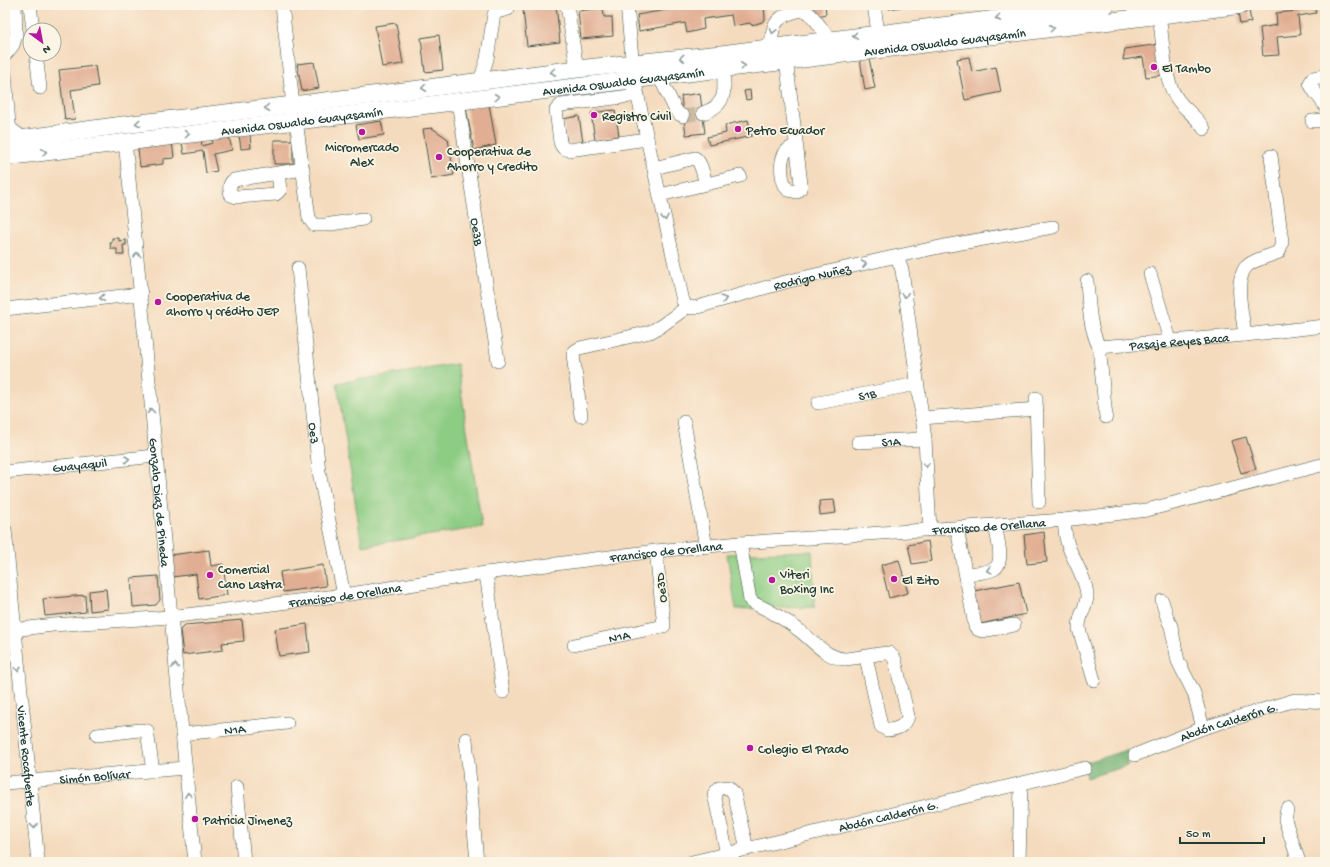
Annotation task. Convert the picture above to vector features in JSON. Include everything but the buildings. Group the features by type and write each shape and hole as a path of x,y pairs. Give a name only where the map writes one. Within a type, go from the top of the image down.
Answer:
{"main road":[{"name":"Avenida Oswaldo Guayasamín","path":"5,157 125,142 480,81 577,69 635,79 771,48 1042,9 1103,5"},
{"name":"Avenida Oswaldo Guayasamín","path":"5,141 123,125 458,101 1242,5"}],"street":[{"path":"5,56 14,45 16,35 15,5"},
{"path":"30,5 32,22"},
{"path":"282,5 309,218 314,225 325,225 363,219"},
{"path":"567,5 577,69"},
{"path":"581,416 573,355 575,351 580,348 650,332 687,307 683,301 635,79 627,5"},
{"path":"874,5 878,33"},
{"path":"480,81 487,60 494,14 496,12 508,9"},
{"path":"771,48 773,27 778,20 784,15 800,10 806,11 812,16 830,40"},
{"path":"1159,15 1168,78 1172,89 1176,98 1200,121 1204,129"},
{"path":"786,61 796,145"},
{"path":"37,62 40,88"},
{"path":"703,113 711,110 720,103 724,94 723,68"},
{"path":"5,73 9,125 12,130 23,138"},
{"path":"659,76 678,114 684,116"},
{"path":"1325,76 1313,78 1310,83 1325,106"},
{"path":"635,79 558,107 556,110 560,142 564,149 569,150 647,139"},
{"name":"Oe3B","path":"458,101 498,361"},
{"path":"1312,121 1325,120"},
{"name":"Gonzalo Diaz de Pineda","path":"125,142 141,294 170,617 195,862"},
{"path":"1245,335 1240,293 1242,277 1246,267 1257,260 1279,252 1282,242 1271,156"},
{"path":"654,168 695,158 700,164 706,184"},
{"path":"278,173 303,169"},
{"path":"660,195 740,176"},
{"name":"Rodrigo Nuñez","path":"687,307 694,308 785,282 944,246 1053,228"},
{"path":"897,257 902,270 922,418 930,530"},
{"name":"Oe3","path":"298,268 319,472 344,595"},
{"path":"1150,274 1170,340"},
{"path":"1087,281 1091,328 1100,347 1106,416"},
{"path":"5,309 141,294"},
{"name":"Pasaje Reyes Baca","path":"1100,347 1170,340 1245,335 1325,326"},
{"name":"S1B","path":"818,403 917,384"},
{"path":"922,418 1036,404 1039,502"},
{"path":"684,422 706,547"},
{"name":"S1A","path":"858,442 924,439"},
{"name":"Guayaquil","path":"5,472 155,456"},
{"name":"Francisco de Orellana","path":"10,630 53,625 170,617 344,595 486,573 656,551 995,526 1064,520 1147,510 1325,464"},
{"path":"1064,520 1068,544 1081,573 1087,597 1079,621 1079,629 1094,680"},
{"path":"966,574 988,571 995,569 998,565 1000,555 995,526"},
{"path":"957,528 975,626 977,629 982,631 1014,625"},
{"name":"Vicente Rocafuerte","path":"5,530 10,630 30,781 38,862"},
{"path":"740,544 750,600 753,603 769,610 796,628 833,657 844,659 866,657 885,653 892,656 895,660 908,716 907,721 902,726 886,730 881,726 866,657"},
{"name":"Oe3D","path":"656,551 664,626"},
{"path":"486,573 504,692"},
{"path":"1162,602 1171,626 1178,661 1194,693 1203,728"},
{"name":"N1A","path":"574,645 664,626"},
{"name":"Abdón Calderón G.","path":"1135,755 1203,728 1296,700 1325,702"},
{"name":"N1A","path":"182,734 287,723"},
{"path":"97,735 140,730 147,731 153,770"},
{"path":"466,739 477,862"},
{"name":"Simón Bolívar","path":"5,783 185,768"},
{"name":"Abdón Calderón G.","path":"692,862 1085,768"},
{"path":"1019,862 1021,784"},
{"path":"237,787 244,862"},
{"path":"727,854 714,794 719,788 728,787 734,793 747,849"},
{"path":"1287,809 1285,820 1299,862"}],"green space":[{"path":"457,364 482,527 362,546 337,383"},
{"name":"Viteri Boxing Inc","path":"812,551 815,607 736,609 727,554"},
{"path":"1127,750 1127,766 1086,778 1084,763"}],"tunnel":[{"path":"683,116 703,113"}],"place":[{"name":"El Tambo","path":"1154,67"},
{"name":"Registro Civil","path":"594,115"},
{"name":"Petro Ecuador","path":"738,129"},
{"name":"Micromercado Alex","path":"362,132"},
{"name":"Cooperativa de Ahorro y Credito","path":"439,157"},
{"name":"Cooperativa de ahorro y crédito JEP","path":"158,302"},
{"name":"Comercial Cano Lastra","path":"210,575"},
{"name":"El Zito","path":"894,579"},
{"name":"Viteri Boxing Inc","path":"772,580"},
{"name":"Colegio El Prado","path":"750,748"},
{"name":"Patricia Jimenez","path":"195,819"}]}
